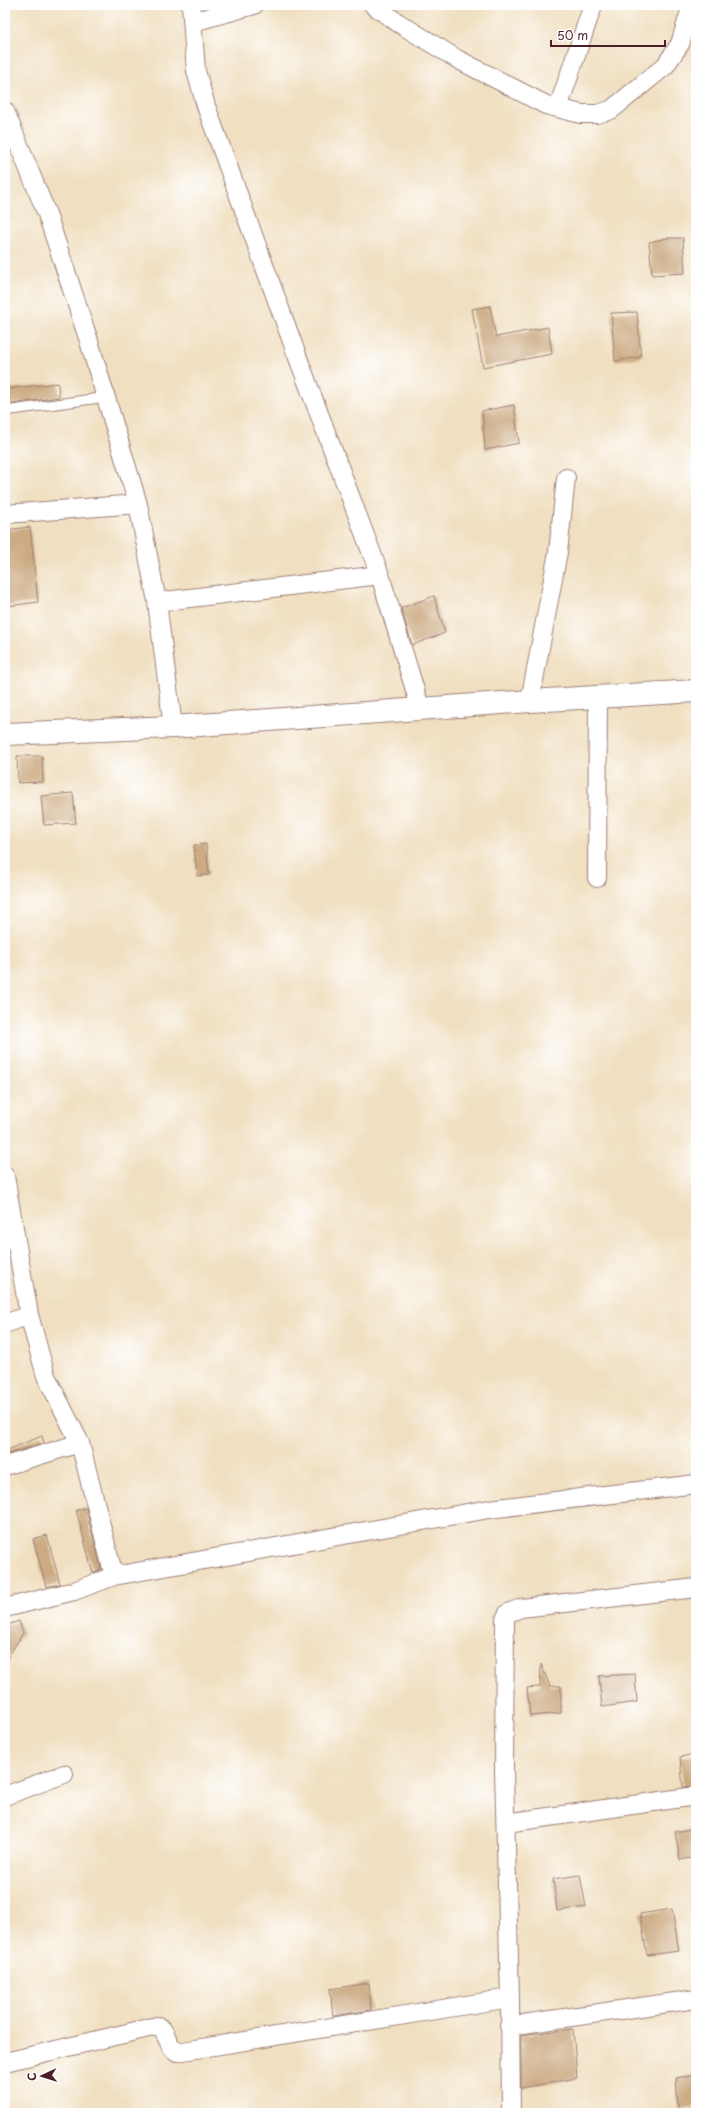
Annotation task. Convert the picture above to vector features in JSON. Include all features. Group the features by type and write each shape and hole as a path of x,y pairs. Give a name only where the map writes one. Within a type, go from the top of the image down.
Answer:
{"street":[{"path":"254,5 192,13 196,71 206,106 298,358 380,575 420,710"},
{"path":"374,5 397,22 457,59 546,105 581,114 598,114 611,110 622,103 634,90 665,66 672,58 680,44 692,5"},
{"path":"558,108 593,5"},
{"path":"5,111 47,214 107,397 138,504 157,602 174,727"},
{"path":"530,701 558,552 566,478"},
{"path":"5,514 138,504"},
{"path":"157,602 380,575"},
{"path":"5,734 174,727 530,701 696,691"},
{"path":"597,878 598,697"},
{"path":"5,1176 29,1315 46,1376 80,1443 114,1576"},
{"path":"5,1324 29,1315"},
{"path":"5,1466 80,1443"},
{"path":"5,1608 74,1591 114,1576 489,1509 696,1484"},
{"path":"512,2113 503,1736 505,1619 508,1613 521,1608 696,1588"},
{"path":"5,1796 64,1774"},
{"path":"506,1824 696,1796"},
{"path":"5,2062 157,2026 164,2030 168,2043 177,2052 510,1998"},
{"path":"509,2026 696,1999"}],"lane":[{"path":"5,411 107,397"}],"building":[{"path":"667,238 683,238 685,273 652,275 649,242"},
{"path":"490,306 496,337 548,327 552,354 483,367 472,309"},
{"path":"637,312 641,357 615,361 611,313"},
{"path":"58,383 59,397 5,405 5,389"},
{"path":"514,405 519,443 485,450 482,411"},
{"path":"30,527 38,602 8,606 5,581 5,530"},
{"path":"434,596 445,633 412,645 401,608"},
{"path":"17,756 42,756 43,782 18,783"},
{"path":"73,793 76,823 44,825 41,796"},
{"path":"206,844 209,875 197,876 194,845"},
{"path":"42,1436 44,1443 5,1455 5,1451"},
{"path":"86,1508 101,1569 93,1573 76,1510"},
{"path":"47,1535 60,1584 46,1587 33,1539"},
{"path":"19,1621 23,1633 5,1662 5,1626"},
{"path":"541,1664 550,1686 561,1686 561,1713 530,1716 527,1688 540,1687"},
{"path":"635,1674 637,1702 602,1707 599,1676"},
{"path":"696,1754 696,1786 683,1787 680,1757"},
{"path":"696,1828 696,1857 680,1860 675,1832"},
{"path":"580,1875 586,1907 557,1911 553,1879"},
{"path":"672,1909 679,1951 647,1955 640,1914"},
{"path":"369,1983 371,2010 333,2016 330,1989"},
{"path":"573,2029 577,2078 521,2088 521,2035"},
{"path":"696,2074 696,2107 678,2109 676,2078"}]}
